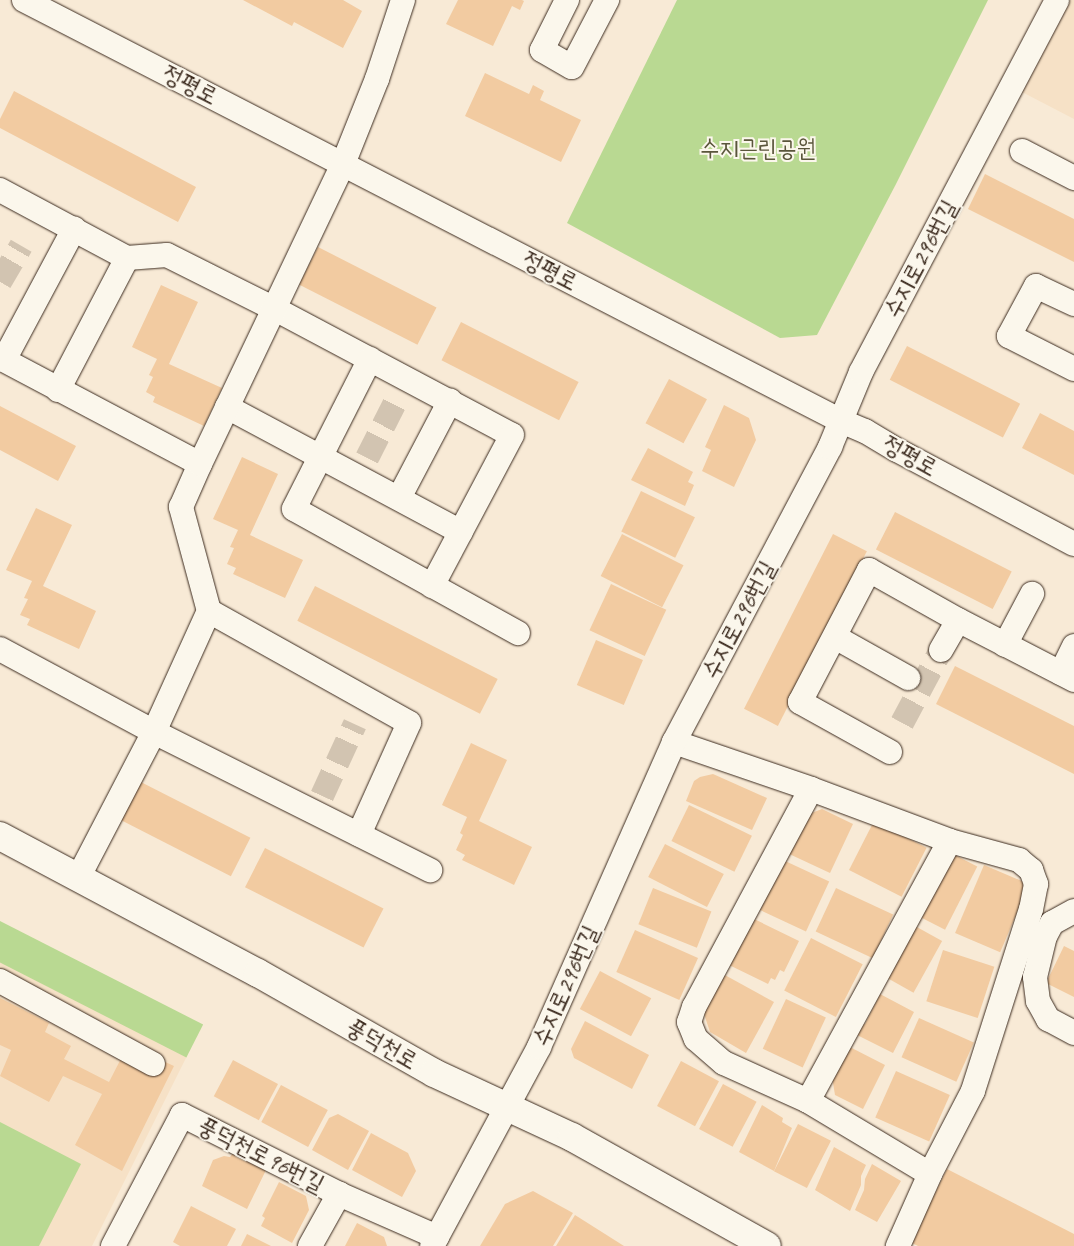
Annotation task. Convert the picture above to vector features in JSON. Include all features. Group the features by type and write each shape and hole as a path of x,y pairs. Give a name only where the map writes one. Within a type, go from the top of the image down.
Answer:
{"main road":[{"name":"풍덕천로","path":"0,836 258,974 434,1073 572,1137 767,1246"}],"street":[{"name":"정평로","path":"24,0 841,421 865,431 1074,544"},
{"path":"78,878 154,732 209,611 181,507 343,164 376,79 403,0"},
{"path":"568,0 542,50 572,67 607,0"},
{"name":"수지로296번길","path":"435,1242 539,1047 674,742 830,447 861,372 1057,0"},
{"path":"1022,151 1074,178"},
{"path":"0,190 127,258 167,255 370,359 403,387 450,402 512,435 432,586"},
{"path":"74,229 2,359 200,464"},
{"path":"58,390 127,258"},
{"path":"1074,304 1036,286 1009,336 1074,369"},
{"path":"370,359 294,509 518,633"},
{"path":"399,498 450,402"},
{"path":"227,407 461,532"},
{"path":"890,752 800,702 869,570 958,620 1067,677 1074,646"},
{"path":"1005,645 1032,594"},
{"path":"209,611 409,722 359,834"},
{"path":"941,650 958,620"},
{"path":"835,637 908,678"},
{"path":"0,649 154,732 319,804 359,834 430,870"},
{"path":"674,742 811,788 950,841 1019,860 1031,870 1036,884 1031,908 973,1091 930,1174 898,1246"},
{"path":"811,788 694,1007 690,1022 696,1039 724,1062 808,1101 930,1174"},
{"path":"808,1101 950,841"},
{"path":"1074,911 1052,923 1044,936 1035,977 1038,1001 1048,1019 1074,1033"},
{"path":"0,981 153,1064"},
{"name":"풍덕천로96번길","path":"113,1246 182,1115 435,1242"},
{"name":"풍덕천로96번길","path":"310,1246 339,1194"}],"shaded area":[{"path":"1070,0 1074,0 1074,119 1022,92"},
{"path":"0,958 188,1054 92,1246 0,1246"}],"green space":[{"name":"수지근린공원","path":"677,0 988,0 896,184 817,335 780,338 567,223"},
{"path":"0,921 203,1025 186,1057 0,963"},
{"path":"0,1122 81,1164 39,1246 0,1246"}],"building":[{"path":"243,0 343,0 362,11 343,48 294,22 292,26"},
{"path":"458,0 524,1 520,10 512,6 493,46 446,24"},
{"path":"485,73 529,94 533,85 544,91 540,100 581,120 561,162 465,116"},
{"path":"14,91 196,187 178,222 0,128 0,119"},
{"path":"985,174 1074,219 1074,262 968,209"},
{"path":"318,247 437,307 417,345 299,284"},
{"path":"161,285 198,302 169,364 222,388 204,426 153,402 155,397 146,392 153,377 149,375 157,359 132,347"},
{"path":"461,322 579,382 559,420 441,360"},
{"path":"907,346 1020,404 1003,438 890,380"},
{"path":"669,379 707,399 683,443 646,423"},
{"path":"724,405 749,418 756,440 734,487 702,471 711,450 705,447"},
{"path":"0,406 76,446 58,481 0,450"},
{"path":"1040,413 1074,431 1074,475 1022,448"},
{"path":"648,448 693,472 688,482 694,485 685,506 631,480"},
{"path":"242,457 278,474 250,535 303,560 285,598 233,574 236,568 227,564 234,548 230,547 238,530 213,519"},
{"path":"641,491 695,517 675,558 621,531"},
{"path":"36,508 72,525 43,586 96,611 79,649 27,625 30,619 20,615 28,599 24,598 32,581 6,570"},
{"path":"895,512 1012,571 993,609 876,549"},
{"path":"622,534 683,565 662,607 601,576"},
{"path":"833,534 867,551 778,726 744,709"},
{"path":"611,584 666,610 645,656 589,630"},
{"path":"315,586 498,679 480,714 297,621"},
{"path":"596,640 643,660 624,705 577,685"},
{"path":"955,666 1074,726 1074,774 936,704"},
{"path":"471,743 507,760 479,821 532,847 514,885 462,860 465,855 456,850 463,835 460,833 467,817 442,805"},
{"path":"713,774 767,798 752,830 686,801 694,781 700,777"},
{"path":"131,777 250,838 231,876 111,815"},
{"path":"689,805 752,836 734,872 671,841"},
{"path":"822,809 853,824 830,873 785,852 809,814"},
{"path":"874,821 927,848 902,897 849,870"},
{"path":"665,844 724,874 707,907 648,877"},
{"path":"265,848 384,908 364,948 245,887"},
{"path":"947,851 977,866 945,930 915,914"},
{"path":"783,860 829,882 806,931 760,910"},
{"path":"984,865 1029,884 1000,952 955,933"},
{"path":"653,888 711,912 697,948 638,924"},
{"path":"836,888 893,915 873,958 816,932"},
{"path":"750,917 799,941 784,972 780,970 775,980 771,978 768,984 727,964"},
{"path":"915,926 942,941 914,993 886,978"},
{"path":"635,930 698,958 679,1000 616,972"},
{"path":"811,938 863,964 836,1017 784,991"},
{"path":"1064,946 1074,951 1074,997 1046,983"},
{"path":"943,950 994,967 978,1018 926,1001"},
{"path":"600,971 651,998 631,1036 580,1009"},
{"path":"723,974 774,1002 746,1053 710,1032 703,1011"},
{"path":"880,994 914,1012 893,1053 855,1034 861,1022 865,1024"},
{"path":"0,998 49,1023 45,1032 71,1046 64,1059 109,1082 128,1045 174,1066 122,1171 75,1145 102,1094 63,1076 49,1102 0,1076 11,1050 0,1045"},
{"path":"786,999 826,1018 803,1067 763,1049"},
{"path":"919,1018 974,1042 956,1082 902,1057"},
{"path":"585,1021 649,1055 632,1089 574,1058 571,1049"},
{"path":"844,1044 885,1065 863,1109 835,1095 831,1071"},
{"path":"233,1060 278,1084 259,1120 214,1096"},
{"path":"681,1061 719,1081 695,1126 657,1106"},
{"path":"896,1071 950,1095 929,1142 875,1118"},
{"path":"723,1084 757,1102 733,1147 699,1129"},
{"path":"281,1085 328,1110 308,1147 261,1122"},
{"path":"762,1105 783,1118 782,1122 792,1128 774,1171 739,1152"},
{"path":"338,1114 369,1131 348,1170 312,1150 329,1118"},
{"path":"798,1124 831,1141 807,1188 774,1171"},
{"path":"371,1133 408,1153 416,1171 402,1197 352,1170"},
{"path":"834,1147 866,1165 861,1176 861,1185 850,1211 815,1190"},
{"path":"233,1153 266,1170 247,1209 202,1186 213,1160 224,1156 230,1157"},
{"path":"872,1164 901,1181 877,1222 855,1210 864,1190 865,1179"},
{"path":"947,1169 1074,1234 1074,1246 918,1246 910,1242"},
{"path":"279,1182 306,1196 309,1210 292,1243 261,1226 265,1218 262,1216"},
{"path":"533,1191 573,1213 553,1246 480,1246 505,1204"},
{"path":"191,1206 236,1229 227,1246 180,1246 173,1242"},
{"path":"575,1215 624,1246 556,1246"},
{"path":"357,1223 384,1237 387,1246 345,1246"},
{"path":"247,1234 271,1246 241,1246"}],"tunnel":[{"path":"0,282 21,246"},
{"path":"367,458 399,395"},
{"path":"902,723 941,650"},
{"path":"322,796 355,724"}]}
